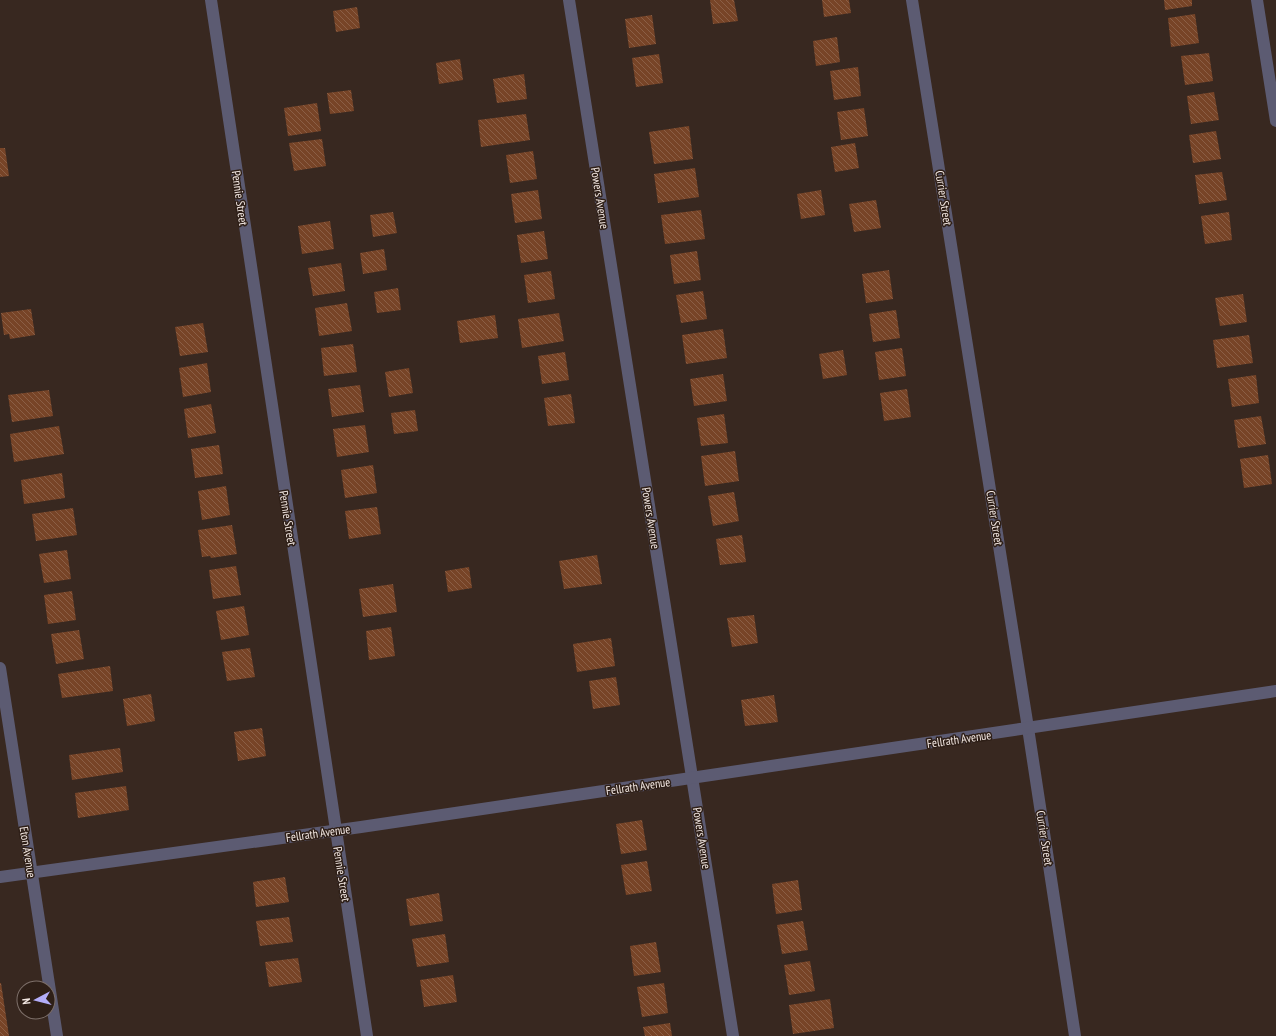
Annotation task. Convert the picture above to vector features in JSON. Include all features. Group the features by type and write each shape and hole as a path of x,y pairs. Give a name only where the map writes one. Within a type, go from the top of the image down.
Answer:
{"street":[{"name":"Pennie Street","path":"211,0 367,1036"},
{"name":"Powers Avenue","path":"569,0 733,1036"},
{"name":"Currier Street","path":"912,0 1028,728 1075,1036"},
{"path":"1257,0 1276,121"},
{"name":"Eton Avenue","path":"0,668 57,1036"},
{"name":"Fellrath Avenue","path":"0,877 336,830 1276,691"}],"building":[{"path":"710,0 734,0 738,21 713,24"},
{"path":"822,0 849,0 851,13 824,17"},
{"path":"1164,0 1192,0 1192,6 1165,10"},
{"path":"357,7 360,28 336,32 333,11"},
{"path":"1195,14 1199,43 1171,47 1168,18"},
{"path":"652,15 656,44 629,48 625,19"},
{"path":"837,37 840,62 816,66 813,41"},
{"path":"1209,53 1213,81 1185,85 1181,56"},
{"path":"659,54 663,83 636,87 632,58"},
{"path":"460,59 463,80 439,84 436,63"},
{"path":"858,67 861,96 834,100 830,71"},
{"path":"524,74 527,99 497,103 493,79"},
{"path":"351,90 354,111 330,114 327,93"},
{"path":"1214,92 1219,120 1191,124 1187,96"},
{"path":"317,103 321,131 288,136 284,108"},
{"path":"864,108 868,136 841,140 837,112"},
{"path":"526,114 530,140 481,147 478,120"},
{"path":"689,126 693,159 654,164 649,132"},
{"path":"1216,131 1221,159 1193,163 1189,135"},
{"path":"322,139 326,166 294,171 289,143"},
{"path":"855,143 859,168 835,172 831,147"},
{"path":"0,148 5,148 9,176 0,177"},
{"path":"533,151 537,179 510,183 506,155"},
{"path":"695,168 699,197 658,203 654,174"},
{"path":"1222,172 1227,200 1199,204 1195,175"},
{"path":"538,190 542,219 515,223 511,194"},
{"path":"821,190 825,215 801,219 797,194"},
{"path":"876,200 881,228 854,232 849,204"},
{"path":"701,210 705,239 665,244 661,215"},
{"path":"393,212 397,233 373,237 370,215"},
{"path":"1229,212 1232,240 1205,244 1201,216"},
{"path":"330,221 334,249 302,254 298,226"},
{"path":"544,231 548,259 521,263 517,235"},
{"path":"384,249 387,270 363,274 360,253"},
{"path":"697,251 701,280 674,284 670,255"},
{"path":"341,263 345,291 313,296 308,268"},
{"path":"889,270 893,299 866,303 862,274"},
{"path":"551,271 555,299 528,303 524,275"},
{"path":"398,288 401,310 377,313 374,292"},
{"path":"703,291 707,319 681,323 676,295"},
{"path":"1243,294 1247,322 1220,326 1215,298"},
{"path":"347,303 352,331 319,336 315,308"},
{"path":"31,309 35,335 10,339 9,334 4,335 1,313"},
{"path":"896,310 900,338 873,342 869,314"},
{"path":"559,313 564,341 522,348 518,319"},
{"path":"495,315 498,338 460,343 457,321"},
{"path":"203,323 208,352 180,356 175,327"},
{"path":"723,329 727,358 686,364 682,335"},
{"path":"1249,335 1253,363 1217,368 1213,340"},
{"path":"353,344 357,372 324,376 321,348"},
{"path":"902,348 906,376 879,380 875,352"},
{"path":"843,350 847,375 823,379 819,354"},
{"path":"565,352 569,380 542,384 538,356"},
{"path":"207,363 211,392 183,397 179,368"},
{"path":"409,368 413,393 389,397 385,372"},
{"path":"723,374 727,401 694,406 690,379"},
{"path":"1256,375 1259,403 1232,407 1228,379"},
{"path":"360,385 364,412 332,417 328,389"},
{"path":"907,389 911,417 884,421 880,393"},
{"path":"49,390 53,416 12,422 8,395"},
{"path":"571,394 575,423 548,426 544,398"},
{"path":"211,404 216,433 188,438 184,409"},
{"path":"415,410 418,431 394,434 391,413"},
{"path":"724,414 728,443 701,446 697,418"},
{"path":"1261,416 1266,444 1238,448 1234,420"},
{"path":"365,425 369,452 337,457 333,429"},
{"path":"59,426 64,454 14,462 10,434"},
{"path":"219,445 223,474 195,478 191,449"},
{"path":"735,451 739,481 705,486 701,456"},
{"path":"1268,455 1272,484 1244,488 1240,459"},
{"path":"373,465 377,493 345,498 341,470"},
{"path":"62,473 65,498 24,504 21,480"},
{"path":"226,486 230,515 202,520 198,491"},
{"path":"734,492 739,521 713,526 708,496"},
{"path":"377,507 381,534 349,539 345,511"},
{"path":"73,508 77,535 36,541 32,514"},
{"path":"232,525 237,554 211,558 210,556 202,557 198,530"},
{"path":"742,535 746,562 720,565 716,539"},
{"path":"67,550 71,579 44,583 39,554"},
{"path":"597,555 602,584 564,589 559,561"},
{"path":"236,566 241,595 213,599 209,570"},
{"path":"469,567 472,588 448,592 445,571"},
{"path":"393,584 397,612 363,617 359,589"},
{"path":"72,591 76,620 48,624 44,595"},
{"path":"244,606 249,635 221,640 216,611"},
{"path":"754,615 758,643 732,647 727,618"},
{"path":"391,627 395,656 369,660 366,631"},
{"path":"79,630 84,659 56,664 51,634"},
{"path":"611,638 615,666 577,672 573,644"},
{"path":"250,648 255,677 227,681 222,652"},
{"path":"110,666 113,691 62,698 58,674"},
{"path":"616,677 620,705 593,709 589,681"},
{"path":"151,694 155,721 127,726 123,699"},
{"path":"774,695 778,722 745,726 741,700"},
{"path":"262,728 266,756 238,761 234,732"},
{"path":"120,748 123,772 72,780 69,755"},
{"path":"126,786 129,810 78,818 75,793"},
{"path":"642,820 647,850 621,854 616,824"},
{"path":"647,861 652,891 626,895 621,865"},
{"path":"285,877 289,902 256,907 253,882"},
{"path":"798,880 802,910 776,914 772,884"},
{"path":"439,893 443,921 410,926 406,899"},
{"path":"289,917 293,942 260,946 256,921"},
{"path":"803,921 808,950 782,954 777,925"},
{"path":"445,934 449,962 417,967 412,939"},
{"path":"656,942 661,972 634,976 630,946"},
{"path":"298,958 302,982 269,987 265,962"},
{"path":"810,961 815,991 789,995 784,965"},
{"path":"453,975 457,1002 424,1007 420,980"},
{"path":"1,983 9,1036 0,1036"},
{"path":"664,983 668,1013 642,1017 637,987"},
{"path":"830,999 834,1028 793,1034 789,1005"},
{"path":"670,1023 672,1036 645,1036 643,1027"}]}
